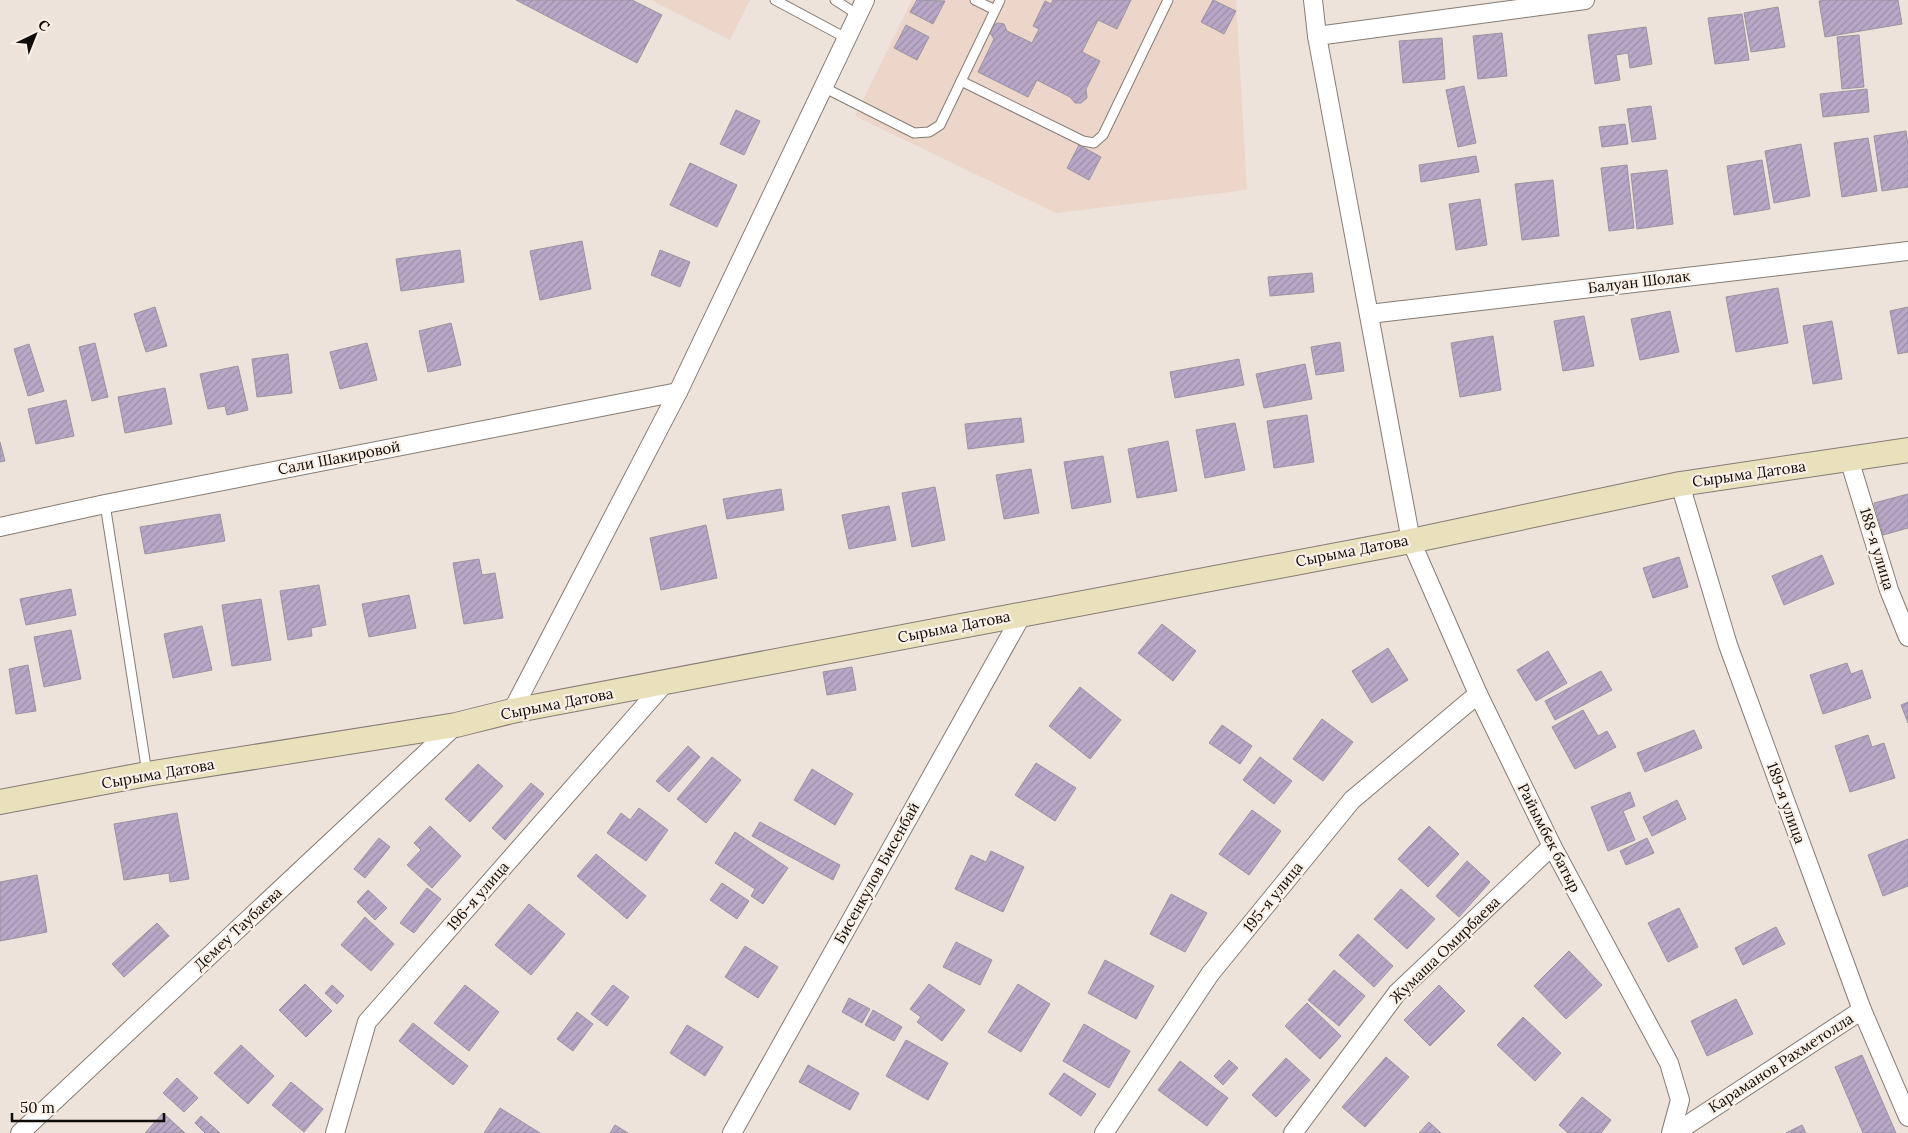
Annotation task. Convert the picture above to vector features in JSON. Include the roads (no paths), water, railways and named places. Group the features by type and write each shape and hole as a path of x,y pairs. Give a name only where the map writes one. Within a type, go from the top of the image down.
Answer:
{"street":[{"name":"Райымбек батыр","path":"1312,0 1317,36 1411,540 1478,694 1552,846 1669,1064 1680,1100 1673,1133"},
{"path":"1317,36 1585,0"},
{"path":"512,711 678,392 861,7"},
{"name":"Балуан Шолак","path":"1369,314 1908,251"},
{"name":"Сали Шакировой","path":"0,527 105,504 678,392"},
{"name":"Сырыма Датова","path":"0,802 147,774 456,725 512,711 1411,540 1680,484 1908,450"},
{"name":"188-я улица","path":"1849,459 1889,590 1908,637"},
{"name":"189-я улица","path":"1680,484 1728,645 1862,1010 1908,1117"},
{"name":"Бисенкулов Бисенбай","path":"732,1133 1023,613"},
{"name":"196-я улица","path":"335,1133 367,1022 665,683"},
{"name":"195-я улица","path":"1104,1133 1210,974 1352,800 1478,694"},
{"name":"Демеу Таубаева","path":"20,1133 456,725"},
{"name":"Жумаша Омирбаева","path":"1293,1133 1397,994 1552,846"},
{"name":"Караманов Рахметолла","path":"1673,1133 1862,1010"}],"lane":[{"path":"775,0 846,38"},
{"path":"975,0 995,10"},
{"path":"823,87 914,133 929,132 940,125 1000,0"},
{"path":"962,81 1083,141 1094,142 1103,135 1168,0"},
{"path":"837,1 861,7"},
{"path":"105,504 147,774"}]}
